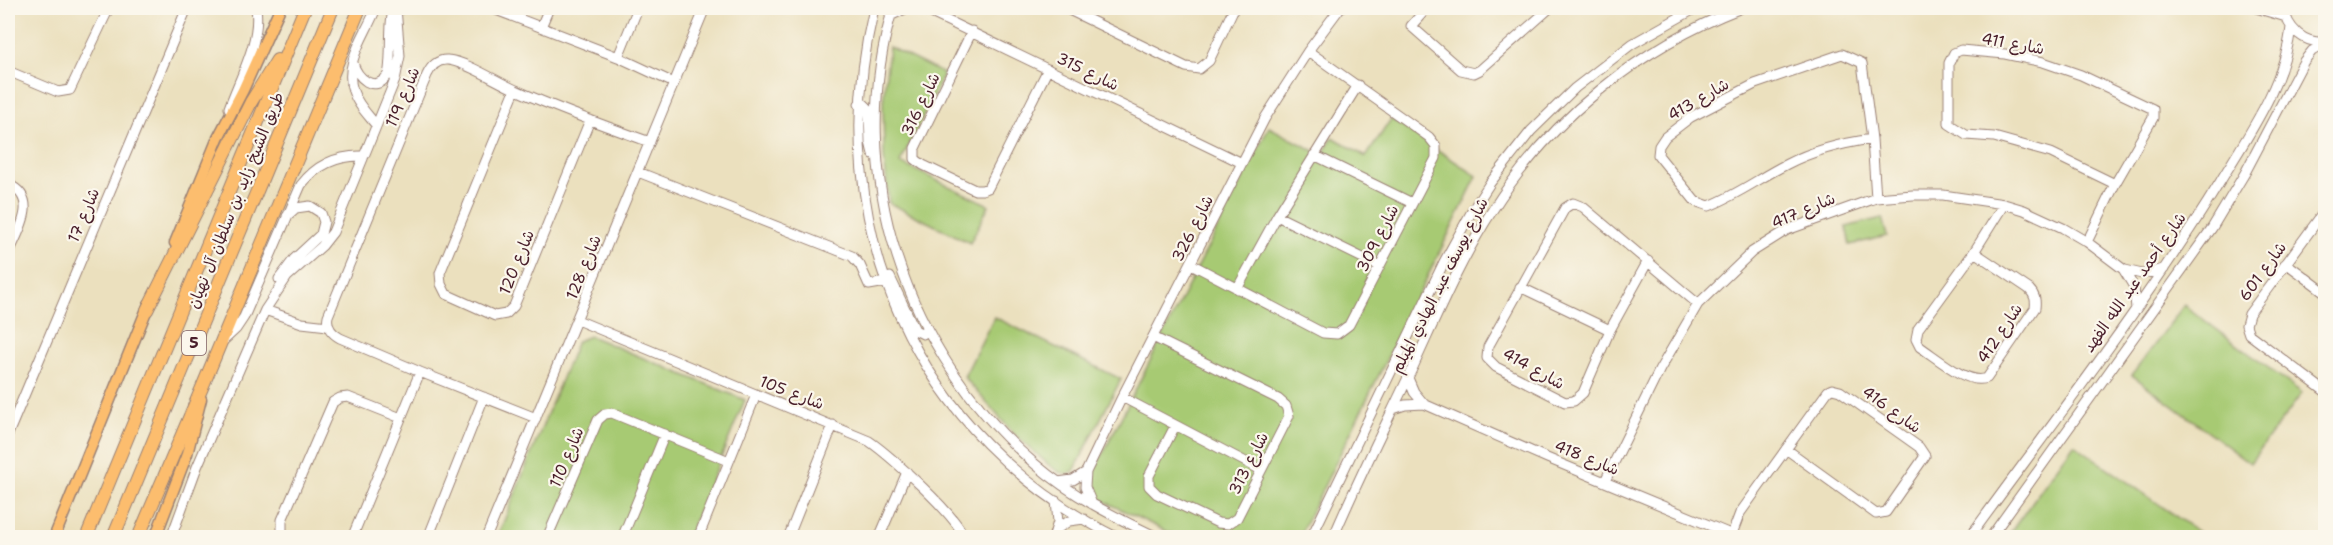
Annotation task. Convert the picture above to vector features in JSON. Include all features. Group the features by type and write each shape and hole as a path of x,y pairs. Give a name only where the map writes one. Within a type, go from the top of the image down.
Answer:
{"highway":[{"name":"طريق الشيخ زايد بن سلطان آل نهيان","path":"86,537 305,8"},
{"name":"طريق الشيخ زايد بن سلطان آل نهيان","path":"113,537 333,8"},
{"name":"5","path":"204,383 360,8"},
{"path":"147,310 251,102 295,32"},
{"path":"138,537 204,383"}],"main road":[{"path":"53,537 218,138 243,90 280,8"},
{"path":"155,537 187,454 204,383"}],"street":[{"path":"8,71 53,90 64,93 70,90 75,85 109,8"},
{"name":"شارع 17","path":"8,434 187,8"},
{"path":"218,138 254,40 257,23 256,8"},
{"path":"376,8 352,61 350,76 353,90 376,125"},
{"path":"352,61 363,81 374,84 385,79 389,71 389,38 395,8"},
{"path":"171,537 197,467 265,310 287,277 322,246 333,232 395,80 399,64 395,8"},
{"path":"491,8 618,57 675,83"},
{"path":"541,27 549,8"},
{"path":"618,57 638,8"},
{"name":"شارع 128","path":"486,537 705,8"},
{"path":"874,8 864,52 859,104 858,142 861,177 875,248 886,282 907,331 946,395 998,453 1056,501 1118,537"},
{"path":"907,8 891,12 882,57 877,100 878,164 891,241 909,291 928,332 953,373 992,422 1020,451 1058,482 1092,504 1159,537"},
{"name":"شارع 315","path":"921,8 1242,163"},
{"path":"1065,8 1186,67 1199,69 1209,61 1234,8"},
{"name":"شارع 326","path":"1086,471 1277,98 1340,8"},
{"path":"1427,8 1411,26 1461,70 1474,73 1550,8"},
{"name":"شارع يوسف عبد الهادي الميلم","path":"1311,537 1444,262 1490,183 1532,131 1575,88 1611,59 1654,30 1696,8"},
{"name":"شارع يوسف عبد الهادي الميلم","path":"1333,537 1485,222 1522,168 1548,139 1617,77 1672,40 1741,8"},
{"path":"2256,8 2285,12 2291,27 2304,38 2325,43"},
{"name":"شارع أحمد عبد الله الفهد","path":"1969,537 2136,309 2240,150 2274,87 2288,50 2291,27"},
{"name":"شارع 316","path":"972,32 915,148 915,159 923,165 975,190 988,188 1048,69"},
{"name":"شارع أحمد عبد الله الفهد","path":"1990,537 2212,228 2245,173 2307,56 2325,43"},
{"name":"شارع 411","path":"2087,242 2115,183 2153,118 2153,108 2081,75 2043,62 2005,54 1962,50 1954,53 1949,63 1949,124 1955,129 1966,135 1994,137 2051,153 2115,183"},
{"name":"شارع 309","path":"1191,264 1323,333 1332,335 1342,332 1349,325 1436,158 1434,143 1358,85 1308,51"},
{"name":"شارع 413","path":"1872,139 1839,144 1788,163 1709,206 1695,201 1658,155 1659,146 1665,137 1691,117 1755,84 1842,54 1862,63 1872,139 1876,198"},
{"name":"شارع 119","path":"328,326 328,316 430,69 438,62 450,60 515,90 650,142"},
{"path":"1237,289 1277,216 1358,85"},
{"name":"شارع 120","path":"515,90 440,273 441,284 446,294 495,316 506,314 514,306 590,120"},
{"path":"859,104 864,104 869,109 870,142 878,164"},
{"path":"1493,209 1486,203 1486,196 1532,131"},
{"path":"1314,155 1412,203"},
{"path":"220,344 236,329 244,317 296,192 313,171 337,159 364,156"},
{"path":"638,172 852,256 858,262 869,285 886,282"},
{"path":"8,184 20,192 26,204 25,213 8,255"},
{"name":"شارع 417","path":"1605,480 1660,369 1698,304 1752,252 1787,230 1876,198 1943,195 2004,204 2048,220 2087,242 2123,269 2134,287 2136,309"},
{"name":"شارع 414","path":"1648,261 1610,330 1583,393 1574,401 1565,402 1496,367 1487,358 1488,347 1520,287 1565,208 1572,203 1583,207 1648,261 1698,304"},
{"name":"شارع 412","path":"1974,252 2029,289 2034,294 2035,302 2035,308 1987,378 1980,381 1970,380 1920,347 1916,339 1918,328 1974,252 2004,204"},
{"path":"272,298 278,281 288,266 321,234 324,226 321,213 310,206 296,208 287,216"},
{"name":"شارع 601","path":"2325,209 2249,314 2246,325 2249,334 2325,392"},
{"path":"1472,211 1480,214 1485,222"},
{"path":"1277,216 1379,266"},
{"path":"875,248 915,330 922,334 928,332"},
{"path":"2286,263 2325,293"},
{"path":"2123,269 2142,274 2164,268"},
{"path":"1520,287 1610,330"},
{"path":"265,310 302,323 328,326 335,335 536,418"},
{"name":"شارع 105","path":"577,320 869,441 888,454 907,472 950,517 964,537"},
{"name":"شارع 313","path":"1153,338 1278,399 1286,406 1289,416 1237,518 1228,524 1218,523 1157,494 1149,486 1149,476 1175,426"},
{"path":"352,537 420,372"},
{"path":"1408,378 1414,392 1424,404"},
{"name":"شارع 416","path":"1736,536 1740,513 1785,449 1828,391 1832,389 1846,395 1919,447 1925,456 1886,512 1876,514 1785,449"},
{"path":"698,537 756,395"},
{"path":"282,537 282,520 333,402 348,397 401,418"},
{"path":"428,537 484,397"},
{"path":"1122,397 1261,470"},
{"path":"1393,410 1405,405 1424,404"},
{"name":"شارع 418","path":"1424,404 1547,458 1736,536"},
{"name":"شارع 110","path":"547,537 598,420 605,414 612,413 729,461"},
{"path":"788,537 833,425"},
{"path":"622,537 665,434"},
{"path":"2038,442 2044,450 2053,452"},
{"path":"2029,456 2038,458 2043,465"},
{"path":"1058,482 1073,480 1086,471"},
{"path":"1086,471 1085,487 1092,504"},
{"path":"879,537 907,472"},
{"path":"1055,533 1056,501"},
{"path":"1055,533 1069,521 1084,519"}],"green space":[{"path":"889,47 944,74 900,163 989,205 970,243 889,203 884,157 883,103"},
{"path":"1391,119 1477,176 1300,535 1298,537 1178,537 1097,498 1090,489 1092,475 1269,127 1322,155 1333,137 1366,157"},
{"path":"1882,218 1887,236 1850,245 1846,227"},
{"path":"2184,305 2302,393 2250,463 2132,375"},
{"path":"994,317 1121,379 1074,471 1067,474 1050,466 1013,433 964,377"},
{"path":"590,336 745,400 688,537 497,538 577,341"},
{"path":"2074,444 2205,537 2007,537"}]}
